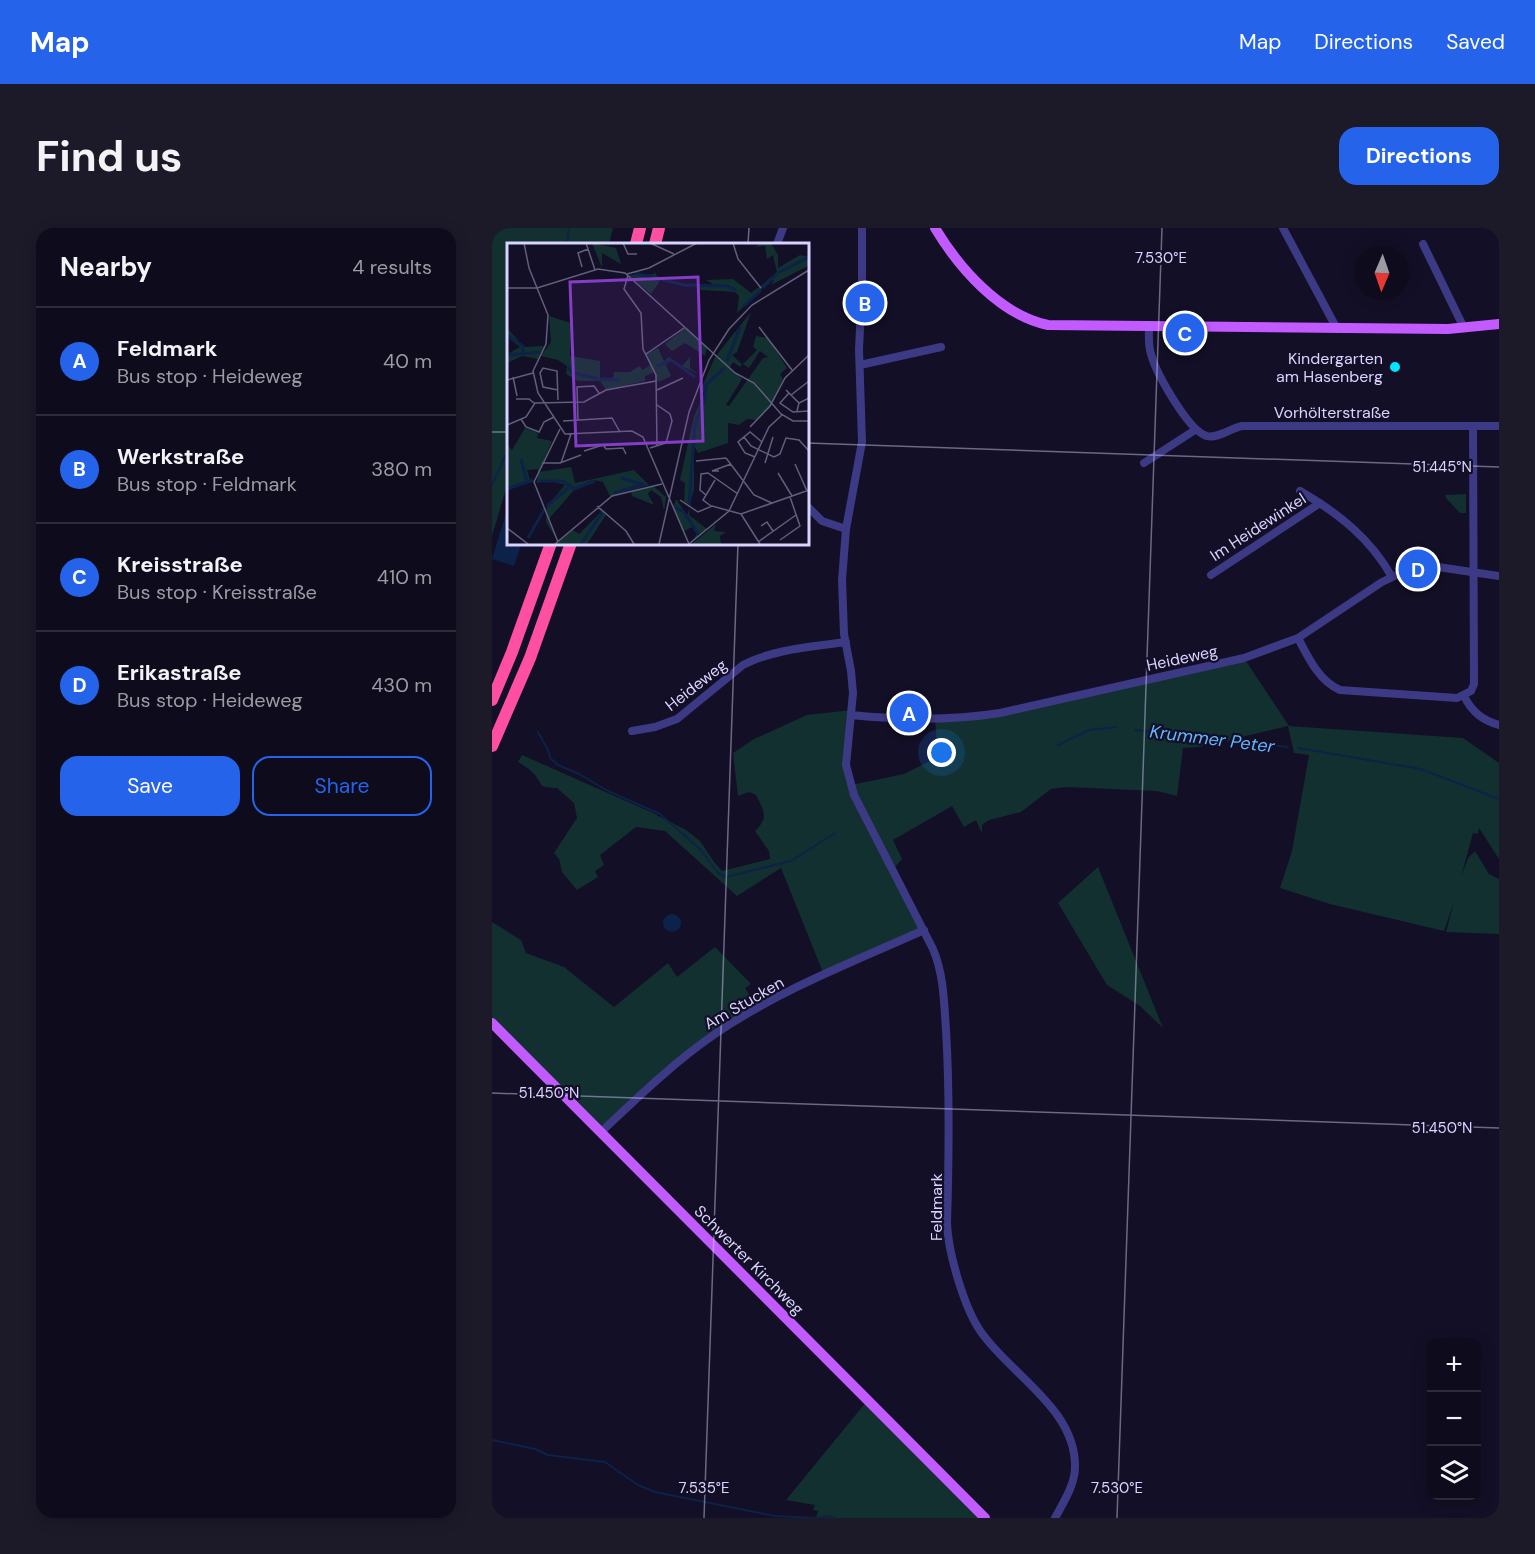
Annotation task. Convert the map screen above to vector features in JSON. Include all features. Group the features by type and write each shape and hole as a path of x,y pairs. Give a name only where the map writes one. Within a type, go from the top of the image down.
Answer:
{"highway":[{"path":"636,243 640,228"},
{"path":"655,243 659,228"},
{"path":"492,700 551,544"},
{"path":"492,746 530,658 571,544"}],"main road":[{"path":"935,228 970,274 991,294 1028,319 1057,326 1464,328 1499,324"},
{"name":"Schwerter Kirchweg","path":"492,1023 985,1518"}],"street":[{"path":"777,243 783,228"},
{"name":"Feldmark","path":"861,228 862,442 846,529 842,580 846,642 851,671 851,716 846,755 851,785 937,957 943,989 950,1099 947,1223 949,1249 969,1308 980,1331 1055,1412 1066,1426 1072,1445 1076,1469 1074,1479 1055,1518"},
{"path":"1283,228 1336,328"},
{"path":"1423,244 1464,328"},
{"path":"1144,463 1195,430 1166,388 1158,372 1151,354 1149,327"},
{"path":"860,365 941,347"},
{"name":"Vorhölterstraße","path":"1195,430 1204,436 1212,437 1242,426 1499,426"},
{"path":"1298,638 1320,674 1329,685 1340,690 1457,698 1471,691 1474,684 1473,426"},
{"path":"1300,491 1320,502 1356,529 1392,577"},
{"name":"Im Heidewinkel","path":"1211,574 1320,502"},
{"path":"808,508 822,521 846,529"},
{"name":"Heideweg","path":"851,716 935,720 989,714 1244,658 1298,638 1392,577 1413,570 1436,567 1499,576"},
{"name":"Heideweg","path":"632,731 655,727 677,719 743,665 753,660 777,652 846,642"},
{"path":"1464,696 1480,717 1499,725"},
{"name":"Am Stucken","path":"601,1132 685,1056 737,1020 788,991 924,930"}],"green space":[{"path":"492,228 613,228 609,243 507,243 507,485 492,536"},
{"path":"1466,494 1466,513 1460,513 1445,495"},
{"path":"1244,658 1289,726 1463,738 1499,763 1499,859 1479,828 1478,834 1473,833 1461,877 1468,858 1475,851 1489,874 1499,879 1499,934 1446,932 1454,902 1444,931 1330,904 1280,888 1292,851 1309,755 1294,753 1288,726 1199,747 1183,748 1177,796 1157,791 1066,787 1051,789 1021,812 989,820 982,825 982,834 976,820 964,827 952,806 893,840 902,859 895,867 875,833 924,930 824,975 781,868 737,896 665,831 636,827 600,855 604,865 595,871 598,877 577,890 562,872 559,859 554,853 577,818 574,803 557,788 542,785 532,772 518,762 522,755 686,830 700,841 722,871 770,859 769,851 755,831 764,818 756,795 749,792 738,796 733,753 754,739 807,715 852,710 848,738 851,785 904,774 938,757 935,720 969,718"},
{"path":"1098,867 1163,1028 1140,1006 1107,985 1058,903"},
{"path":"492,922 521,940 526,953 564,967 614,1007 668,963 677,977 715,947 751,984 745,988 750,996 757,993 765,1004 714,1035 601,1132 492,1023"},
{"path":"867,1401 986,1518 816,1518 818,1511 813,1510 815,1505 786,1500"}],"water":[{"path":"507,510 507,544 522,544 514,566 492,559"},
{"path":"672,914 678,917 681,923 678,929 672,932 666,929 663,923 666,917"}],"waterway":[{"path":"567,243 569,228"},
{"path":"492,485 507,452"},
{"name":"Krummer Peter","path":"1058,745 1089,730 1116,727"},
{"name":"Krummer Peter","path":"1135,730 1288,747"},
{"name":"Krummer Peter","path":"538,732 550,758 558,765 660,814 700,849 718,873 726,877 791,861 835,833"},
{"name":"Krummer Peter","path":"1298,748 1421,769 1499,799"},
{"path":"492,1440 535,1449 548,1455 605,1462 638,1485 655,1492 775,1516 815,1518"},
{"path":"817,1518 829,1516 834,1518"}],"place":[{"name":"Werkstraße","path":"865,303"},
{"name":"Kreisstraße","path":"1185,333"},
{"name":"Kindergarten am Hasenberg","path":"1395,367"},
{"name":"Erikastraße","path":"1418,569"},
{"name":"Feldmark","path":"909,713"}]}
